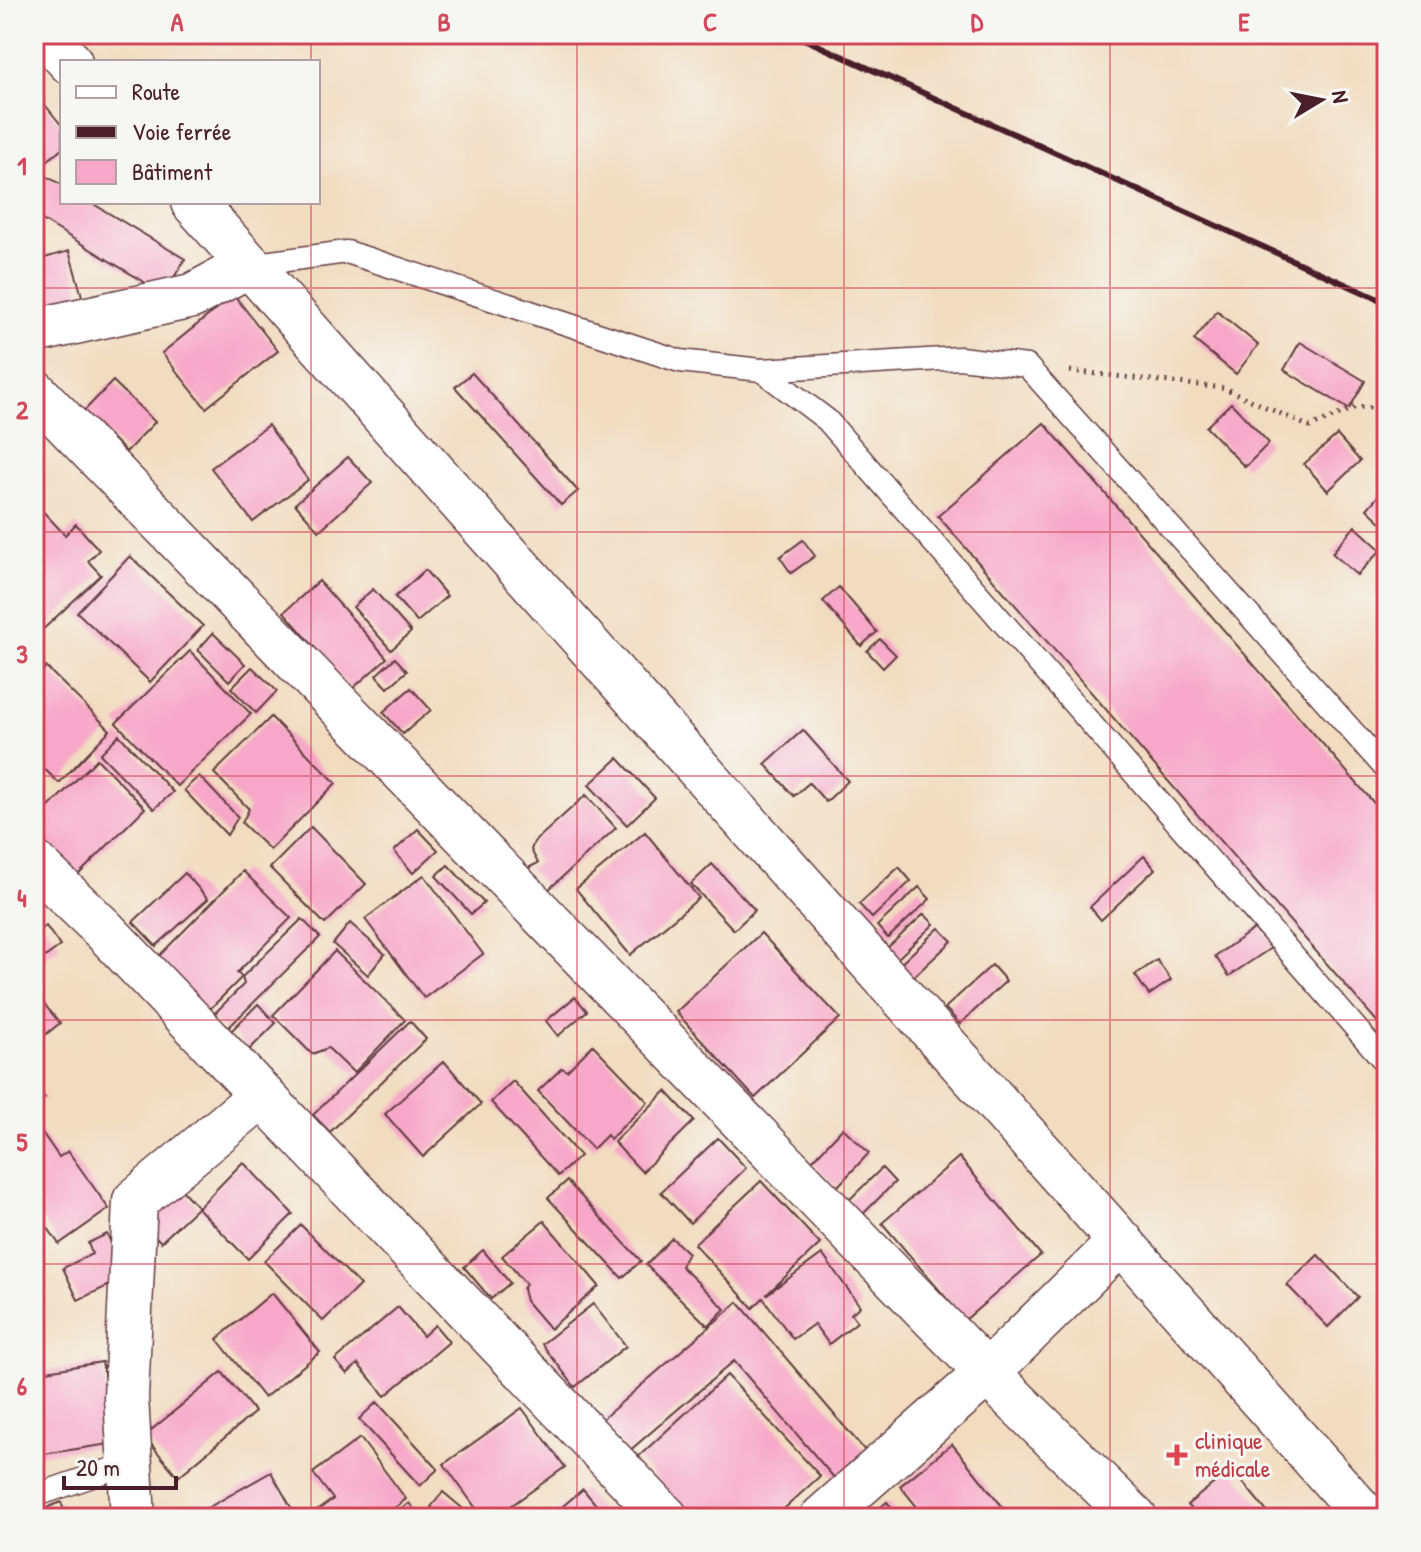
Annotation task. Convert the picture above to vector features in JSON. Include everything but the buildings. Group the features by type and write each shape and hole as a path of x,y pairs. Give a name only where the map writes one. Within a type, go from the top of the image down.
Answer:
{"street":[{"path":"195,204 1367,1518"},
{"path":"34,331 192,296 249,265"},
{"path":"34,391 987,1373 1135,1518"},
{"path":"34,863 103,929 666,1518"},
{"path":"133,1518 126,1397 135,1201 262,1095"},
{"path":"822,1518 987,1373 1121,1241"}],"lane":[{"path":"249,265 347,252 680,361 761,370 960,358 1027,366 1387,770"},
{"path":"761,370 827,420 1387,1064"},
{"path":"34,1496 130,1463"}],"path":[{"path":"1027,366 1224,388 1310,427 1356,407 1387,409"}],"railway":[{"path":"793,34 1387,303"}],"place":[{"name":"clinique médicale","path":"1177,1455"}]}
